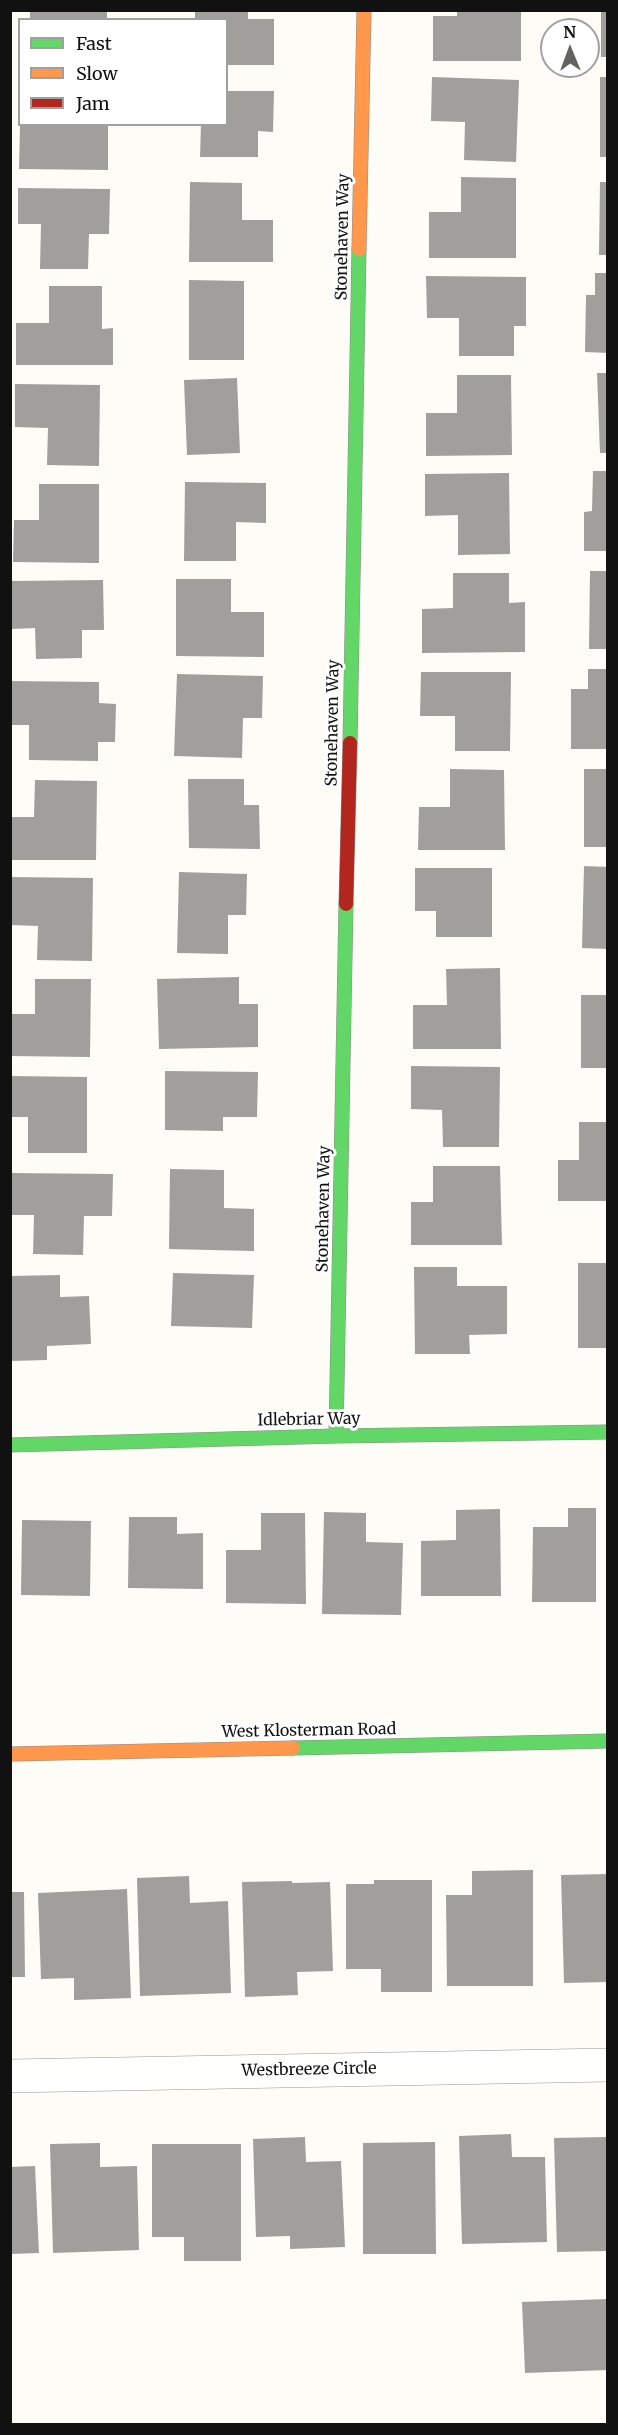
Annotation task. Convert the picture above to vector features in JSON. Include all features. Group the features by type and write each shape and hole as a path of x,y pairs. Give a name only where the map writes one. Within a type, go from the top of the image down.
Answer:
{"street":[{"name":"Stonehaven Way","path":"336,1436 364,10"},
{"name":"Idlebriar Way","path":"10,1445 336,1436 608,1432"},
{"name":"West Klosterman Road","path":"10,1754 608,1741"},
{"name":"Westbreeze Circle","path":"10,2076 608,2065"}],"building":[{"path":"30,10 107,10 107,18 30,18"},
{"path":"195,10 248,10 248,19 274,19 274,65 228,65 228,18 195,18"},
{"path":"457,10 521,10 521,61 433,61 433,16 457,16"},
{"path":"601,10 608,10 608,57 601,57"},
{"path":"432,77 519,80 516,162 464,160 465,122 431,121"},
{"path":"608,77 608,157 600,157 600,78"},
{"path":"228,91 274,91 273,132 258,131 258,157 200,157 201,126 228,126"},
{"path":"20,126 108,126 108,170 19,169"},
{"path":"461,177 516,178 516,258 429,258 429,212 461,212"},
{"path":"190,182 242,183 242,220 273,220 273,262 189,262"},
{"path":"600,182 608,182 608,255 599,255"},
{"path":"18,188 110,189 109,234 89,234 88,269 40,269 41,224 18,224"},
{"path":"595,273 608,273 608,353 585,352 586,295 595,295"},
{"path":"426,276 526,277 526,326 514,326 514,356 459,356 459,318 427,318"},
{"path":"189,280 244,281 244,360 189,360"},
{"path":"49,286 102,286 102,329 113,328 113,365 16,365 16,323 49,323"},
{"path":"597,373 608,373 608,453 600,453"},
{"path":"457,375 511,375 512,455 426,456 426,413 457,413"},
{"path":"237,378 240,453 187,455 184,380"},
{"path":"15,384 100,385 99,466 47,465 48,428 15,427"},
{"path":"593,471 608,471 608,551 584,551 584,512 592,511"},
{"path":"509,473 510,554 458,555 458,515 425,516 425,474"},
{"path":"185,482 266,483 266,523 236,522 236,561 184,561"},
{"path":"39,484 99,484 99,563 13,562 14,520 39,520"},
{"path":"590,571 608,571 608,649 589,649"},
{"path":"453,573 509,573 509,603 525,602 525,652 422,653 422,609 453,608"},
{"path":"176,579 231,579 231,612 264,612 264,657 176,656"},
{"path":"103,580 104,630 82,630 82,658 36,659 35,628 12,629 11,581"},
{"path":"588,669 608,669 608,749 571,749 571,689 588,689"},
{"path":"421,672 511,672 510,751 455,751 455,716 420,716"},
{"path":"177,674 263,676 262,718 243,718 242,758 174,756"},
{"path":"10,681 99,682 99,703 116,704 115,742 98,742 98,761 29,760 29,725 10,725"},
{"path":"450,769 504,770 505,850 418,850 419,807 450,807"},
{"path":"584,769 608,769 608,847 584,847"},
{"path":"188,779 244,779 244,805 259,805 260,849 189,848"},
{"path":"35,780 97,781 96,860 10,860 10,817 34,817"},
{"path":"584,866 608,867 608,949 582,948"},
{"path":"415,868 492,868 492,937 436,937 436,911 415,911"},
{"path":"179,872 247,874 246,915 228,915 228,954 177,953"},
{"path":"10,877 93,878 92,961 37,960 38,926 10,925"},
{"path":"500,968 501,1049 413,1049 413,1005 447,1005 446,969"},
{"path":"239,977 239,1004 258,1004 258,1047 159,1049 157,979"},
{"path":"35,979 91,979 90,1057 10,1056 10,1014 35,1014"},
{"path":"581,995 608,995 608,1068 581,1068"},
{"path":"411,1066 500,1067 499,1147 443,1147 442,1110 411,1109"},
{"path":"165,1071 258,1072 257,1117 223,1117 223,1131 165,1130"},
{"path":"10,1076 87,1077 87,1153 28,1153 28,1117 10,1117"},
{"path":"579,1122 608,1122 608,1201 558,1201 558,1160 579,1160"},
{"path":"433,1166 500,1166 502,1245 411,1245 411,1202 433,1202"},
{"path":"170,1169 224,1170 224,1208 254,1209 254,1251 169,1249"},
{"path":"10,1173 113,1174 112,1216 84,1216 83,1255 33,1254 34,1215 10,1215"},
{"path":"578,1263 608,1263 608,1348 578,1348"},
{"path":"414,1267 457,1267 457,1286 507,1286 507,1334 469,1335 470,1354 415,1354"},
{"path":"173,1273 254,1275 252,1328 171,1326"},
{"path":"60,1275 60,1297 89,1296 91,1344 47,1346 47,1360 10,1361 10,1276"},
{"path":"568,1508 596,1508 596,1602 532,1602 533,1527 568,1527"},
{"path":"500,1509 501,1596 421,1596 421,1541 456,1540 456,1510"},
{"path":"324,1512 366,1513 366,1542 403,1543 401,1615 322,1614"},
{"path":"261,1513 305,1513 306,1604 226,1603 226,1550 261,1550"},
{"path":"129,1517 177,1517 177,1534 203,1533 203,1589 128,1588"},
{"path":"22,1520 91,1521 90,1596 21,1595"},
{"path":"533,1870 533,1986 447,1986 446,1895 472,1895 472,1871"},
{"path":"608,1874 608,1982 564,1983 561,1875"},
{"path":"189,1876 190,1903 228,1901 231,1993 140,1996 137,1878"},
{"path":"374,1880 432,1880 432,1992 381,1992 381,1969 346,1969 346,1884 374,1884"},
{"path":"292,1881 292,1883 330,1882 333,1971 297,1972 298,1995 245,1997 242,1882"},
{"path":"127,1889 131,1998 74,2000 74,1978 41,1979 38,1893"},
{"path":"10,1892 24,1892 25,1977 10,1977"},
{"path":"511,2134 512,2157 545,2157 547,2242 462,2244 459,2136"},
{"path":"305,2137 306,2162 341,2161 345,2247 290,2249 290,2236 256,2237 253,2139"},
{"path":"608,2137 608,2251 557,2252 554,2138"},
{"path":"435,2142 436,2254 363,2254 363,2143"},
{"path":"100,2143 100,2167 137,2166 139,2250 53,2253 50,2144"},
{"path":"152,2144 241,2144 241,2261 184,2261 184,2237 152,2237"},
{"path":"35,2166 39,2253 10,2254 10,2167"},
{"path":"608,2299 608,2370 525,2373 522,2302"}],"traffic: fast":[{"path":"350,743 359,249"},
{"path":"336,1436 346,904"},
{"path":"10,1445 336,1436 608,1432"},
{"path":"293,1748 608,1741"}],"traffic: slow":[{"path":"359,249 364,10"},
{"path":"10,1754 293,1748"}],"traffic: jam":[{"path":"346,904 350,743"}]}
